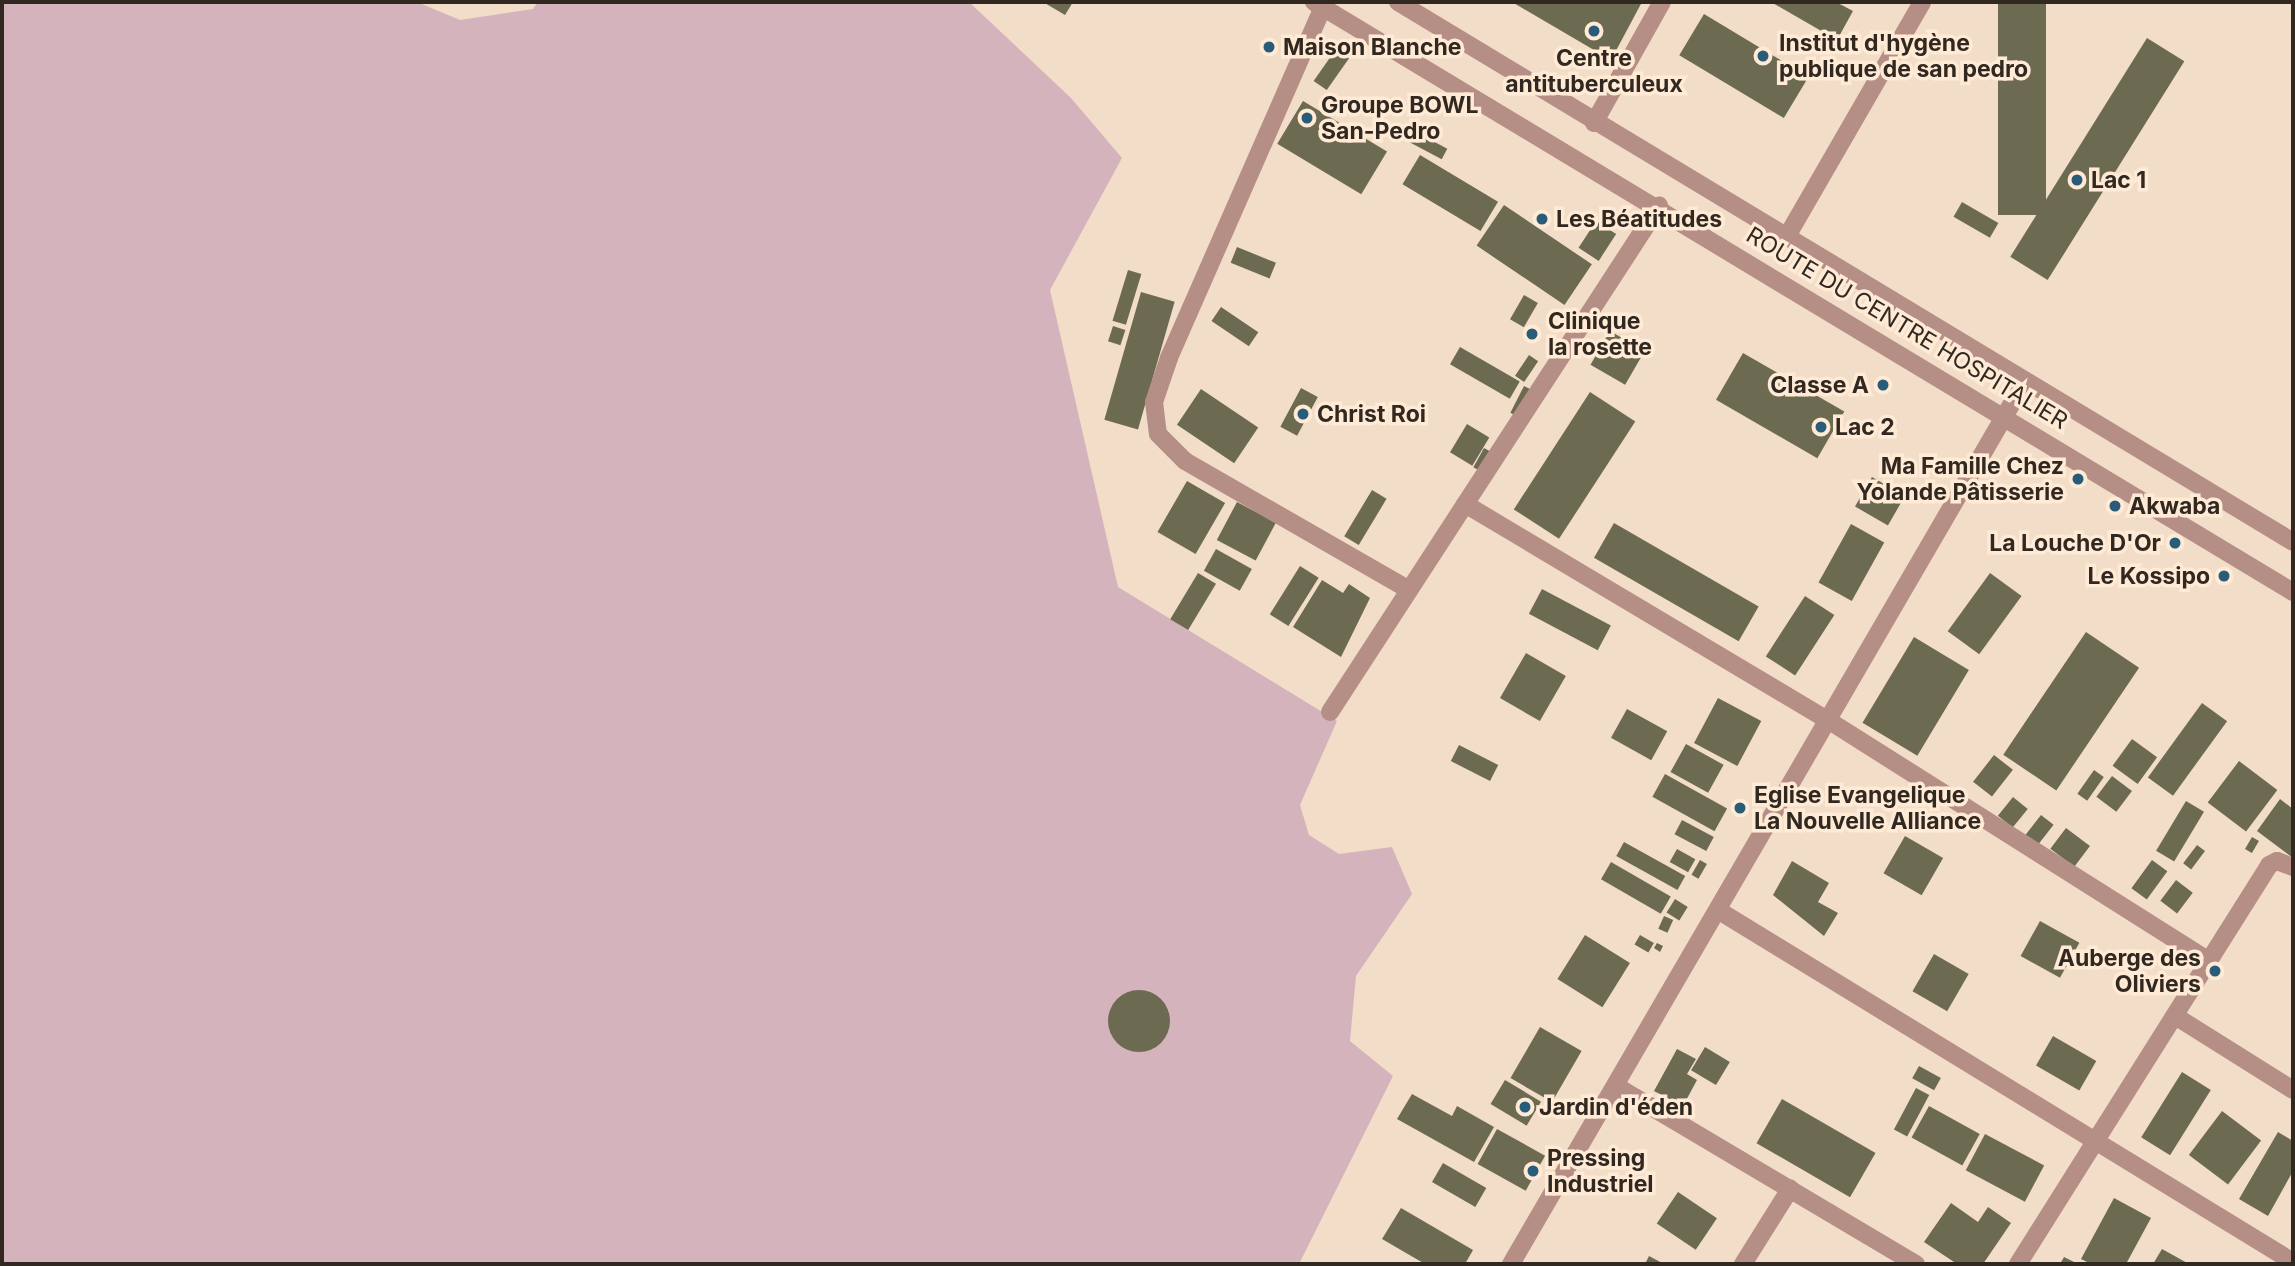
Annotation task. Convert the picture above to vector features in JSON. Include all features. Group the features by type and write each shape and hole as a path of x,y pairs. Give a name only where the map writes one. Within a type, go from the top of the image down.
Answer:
{"street":[{"name":"ROUTE DU CENTRE HOSPITALIER","path":"1398,2 1594,123 2293,542"},
{"path":"1594,123 1662,2"},
{"path":"1786,238 1922,2"},
{"name":"ROUTE DU CENTRE HOSPITALIER","path":"1318,4 1659,206 2293,592"},
{"path":"1318,4 1169,358 1154,402 1158,434 1185,461 1409,590"},
{"path":"1330,712 1659,206"},
{"path":"1511,1264 1721,912 1831,722 2002,414 2025,381"},
{"path":"1465,504 1831,722 2209,961"},
{"path":"2018,1264 2269,865 2277,861 2293,867"},
{"path":"1721,912 2097,1139 2293,1262"},
{"path":"2175,1016 2293,1090"},
{"path":"1616,1086 1916,1264"},
{"path":"1743,1264 1790,1189"}],"shaded area":[{"path":"2,2 417,2 460,20 533,9 538,2 969,2 1071,98 1122,158 1050,290 1118,587 1337,721 1300,805 1309,835 1339,854 1392,847 1412,894 1356,976 1350,1041 1393,1076 1299,1264 2,1264"}],"building":[{"path":"1043,2 1073,2 1065,15"},
{"name":"Centre antituberculeux","path":"1512,2 1642,2 1611,60"},
{"path":"1771,2 1836,2 1853,11 1837,40"},
{"path":"1998,2 2046,2 2046,215 1998,215"},
{"name":"Institut d'hygène publique de san pedro","path":"1704,14 1809,77 1784,118 1679,55"},
{"path":"2147,38 2184,61 2048,280 2010,257"},
{"path":"1336,49 1349,58 1327,90 1314,81"},
{"path":"1303,101 1387,151 1361,194 1277,144"},
{"path":"1412,130 1447,149 1442,159 1406,141"},
{"path":"1420,155 1498,202 1480,231 1402,184"},
{"path":"1962,202 1998,223 1990,238 1954,217"},
{"path":"1504,205 1592,264 1564,305 1477,246"},
{"path":"1596,221 1616,234 1599,261 1579,248"},
{"path":"1237,247 1276,263 1270,278 1231,263"},
{"path":"1128,270 1141,274 1126,325 1113,321"},
{"path":"1141,292 1175,302 1138,429 1104,420"},
{"path":"1524,295 1538,303 1524,327 1510,319"},
{"path":"1221,307 1258,332 1249,346 1211,321"},
{"path":"1113,326 1125,330 1120,345 1108,341"},
{"path":"1610,331 1645,351 1625,385 1590,365"},
{"path":"1460,347 1520,382 1510,399 1450,364"},
{"path":"1743,353 1844,411 1817,458 1716,400"},
{"path":"1529,355 1538,361 1524,382 1515,376"},
{"path":"1524,386 1534,391 1520,418 1510,413"},
{"path":"1301,388 1318,397 1297,436 1280,427"},
{"path":"1201,389 1258,428 1234,463 1177,425"},
{"path":"1590,392 1635,421 1559,539 1514,509"},
{"path":"1467,424 1489,437 1472,466 1450,452"},
{"path":"1484,448 1495,454 1485,474 1473,467"},
{"path":"1872,477 1905,496 1888,525 1855,506"},
{"path":"1187,481 1225,503 1196,554 1158,532"},
{"path":"1372,490 1387,499 1359,545 1344,536"},
{"path":"1237,502 1276,523 1256,561 1217,540"},
{"path":"1614,523 1759,606 1739,641 1594,558"},
{"path":"1851,524 1884,542 1852,601 1819,583"},
{"path":"1216,549 1252,569 1240,591 1204,571"},
{"path":"1300,566 1319,578 1288,626 1270,614"},
{"path":"1198,573 1216,584 1188,630 1170,619"},
{"path":"1990,573 2022,596 1979,654 1948,631"},
{"path":"1322,580 1343,593 1349,584 1370,598 1341,657 1293,627"},
{"path":"1542,589 1611,626 1598,650 1529,614"},
{"path":"1805,596 1834,615 1795,675 1766,656"},
{"path":"2086,632 2139,668 2056,790 2003,755"},
{"path":"1914,637 1969,670 1917,756 1862,723"},
{"path":"1526,653 1566,676 1540,721 1500,698"},
{"path":"1718,698 1761,721 1737,766 1694,743"},
{"path":"2202,703 2227,721 2173,796 2148,777"},
{"path":"1627,709 1667,731 1651,760 1611,738"},
{"path":"2132,739 2157,757 2138,784 2113,766"},
{"path":"1686,744 1724,765 1708,793 1670,772"},
{"path":"1459,745 1498,765 1490,781 1451,761"},
{"path":"1994,755 2013,770 1992,797 1973,782"},
{"path":"2239,761 2277,790 2246,831 2208,803"},
{"path":"2094,770 2104,777 2087,801 2077,794"},
{"path":"1665,774 1727,808 1714,831 1652,797"},
{"path":"2112,776 2132,791 2116,812 2096,797"},
{"path":"2013,797 2028,809 2013,828 1998,816"},
{"path":"2280,799 2293,809 2293,858 2257,831"},
{"path":"2186,801 2204,812 2174,862 2156,851"},
{"path":"2041,815 2054,825 2038,845 2025,835"},
{"path":"1682,820 1714,837 1706,851 1674,834"},
{"path":"2066,828 2090,846 2074,867 2050,849"},
{"path":"1905,836 1943,858 1922,895 1884,873"},
{"path":"2252,837 2259,841 2252,853 2245,849"},
{"path":"1624,842 1685,876 1677,890 1616,856"},
{"path":"2197,845 2205,851 2191,869 2183,863"},
{"path":"1677,849 1695,859 1688,872 1670,862"},
{"path":"1700,860 1707,864 1698,879 1692,875"},
{"path":"2152,860 2167,871 2147,899 2131,888"},
{"path":"1792,861 1829,883 1818,902 1838,913 1824,936 1773,895"},
{"path":"1611,862 1671,896 1661,914 1601,879"},
{"path":"2176,880 2193,893 2177,913 2160,901"},
{"path":"1675,899 1688,907 1679,921 1667,913"},
{"path":"1664,916 1673,920 1667,933 1658,929"},
{"path":"2040,921 2079,943 2060,978 2021,956"},
{"path":"1585,935 1630,963 1602,1007 1557,979"},
{"path":"1640,935 1654,943 1648,953 1634,945"},
{"path":"1657,943 1663,946 1660,952 1654,948"},
{"path":"1934,954 1969,974 1947,1011 1912,991"},
{"path":"1139,990 1151,992 1161,999 1168,1009 1168,1033 1161,1043 1151,1050 1139,1052 1127,1050 1117,1043 1110,1033 1108,1021 1110,1009 1117,999 1127,992"},
{"path":"1540,1027 1582,1051 1552,1102 1510,1078"},
{"path":"2053,1036 2096,1061 2079,1090 2036,1065"},
{"path":"1705,1047 1730,1062 1716,1085 1691,1070"},
{"path":"1677,1049 1696,1059 1687,1074 1697,1080 1683,1106 1654,1091"},
{"path":"1919,1066 1941,1078 1934,1090 1912,1078"},
{"path":"2182,1072 2211,1090 2170,1155 2141,1137"},
{"path":"1505,1080 1541,1102 1527,1126 1491,1104"},
{"path":"1916,1088 1929,1095 1907,1137 1894,1129"},
{"path":"1412,1094 1452,1116 1457,1106 1494,1127 1474,1162 1397,1119"},
{"path":"1782,1099 1876,1153 1850,1197 1756,1143"},
{"path":"1929,1106 1980,1134 1962,1166 1912,1137"},
{"path":"2222,1111 2261,1140 2228,1184 2189,1155"},
{"path":"1497,1129 1545,1156 1526,1191 1478,1164"},
{"path":"2278,1132 2293,1141 2293,1171 2268,1216 2239,1199"},
{"path":"1985,1134 2044,1165 2025,1202 1966,1170"},
{"path":"1443,1163 1486,1188 1475,1207 1432,1182"},
{"path":"1678,1192 1717,1218 1696,1250 1657,1224"},
{"path":"2114,1198 2151,1218 2126,1264 2091,1264 2081,1259"},
{"path":"1951,1203 1978,1222 1988,1207 2011,1223 1983,1264 1957,1264 1924,1242"},
{"path":"1401,1208 1473,1250 1465,1264 1425,1264 1382,1239"},
{"path":"2162,1249 2189,1264 2153,1264"},
{"path":"1649,1256 1664,1264 1645,1264"},
{"path":"2064,1257 2078,1264 2060,1264"}],"place":[{"name":"Centre antituberculeux","path":"1594,31"},
{"name":"Maison Blanche","path":"1269,47"},
{"name":"Institut d'hygène publique de san pedro","path":"1763,56"},
{"name":"Groupe BOWL San-Pedro","path":"1307,118"},
{"name":"Lac 1","path":"2077,180"},
{"name":"Les Béatitudes","path":"1542,219"},
{"name":"Clinique la rosette","path":"1532,334"},
{"name":"Classe A","path":"1883,385"},
{"name":"Christ Roi","path":"1303,414"},
{"name":"Lac 2","path":"1821,427"},
{"name":"Ma Famille Chez Yolande Pâtisserie","path":"2078,479"},
{"name":"Akwaba","path":"2115,506"},
{"name":"La Louche D'Or","path":"2175,543"},
{"name":"Le Kossipo","path":"2224,576"},
{"name":"Eglise Evangelique La Nouvelle Alliance","path":"1740,808"},
{"name":"Auberge des Oliviers","path":"2215,971"},
{"name":"Jardin d'éden","path":"1525,1107"},
{"name":"Pressing Industriel","path":"1533,1171"}]}
